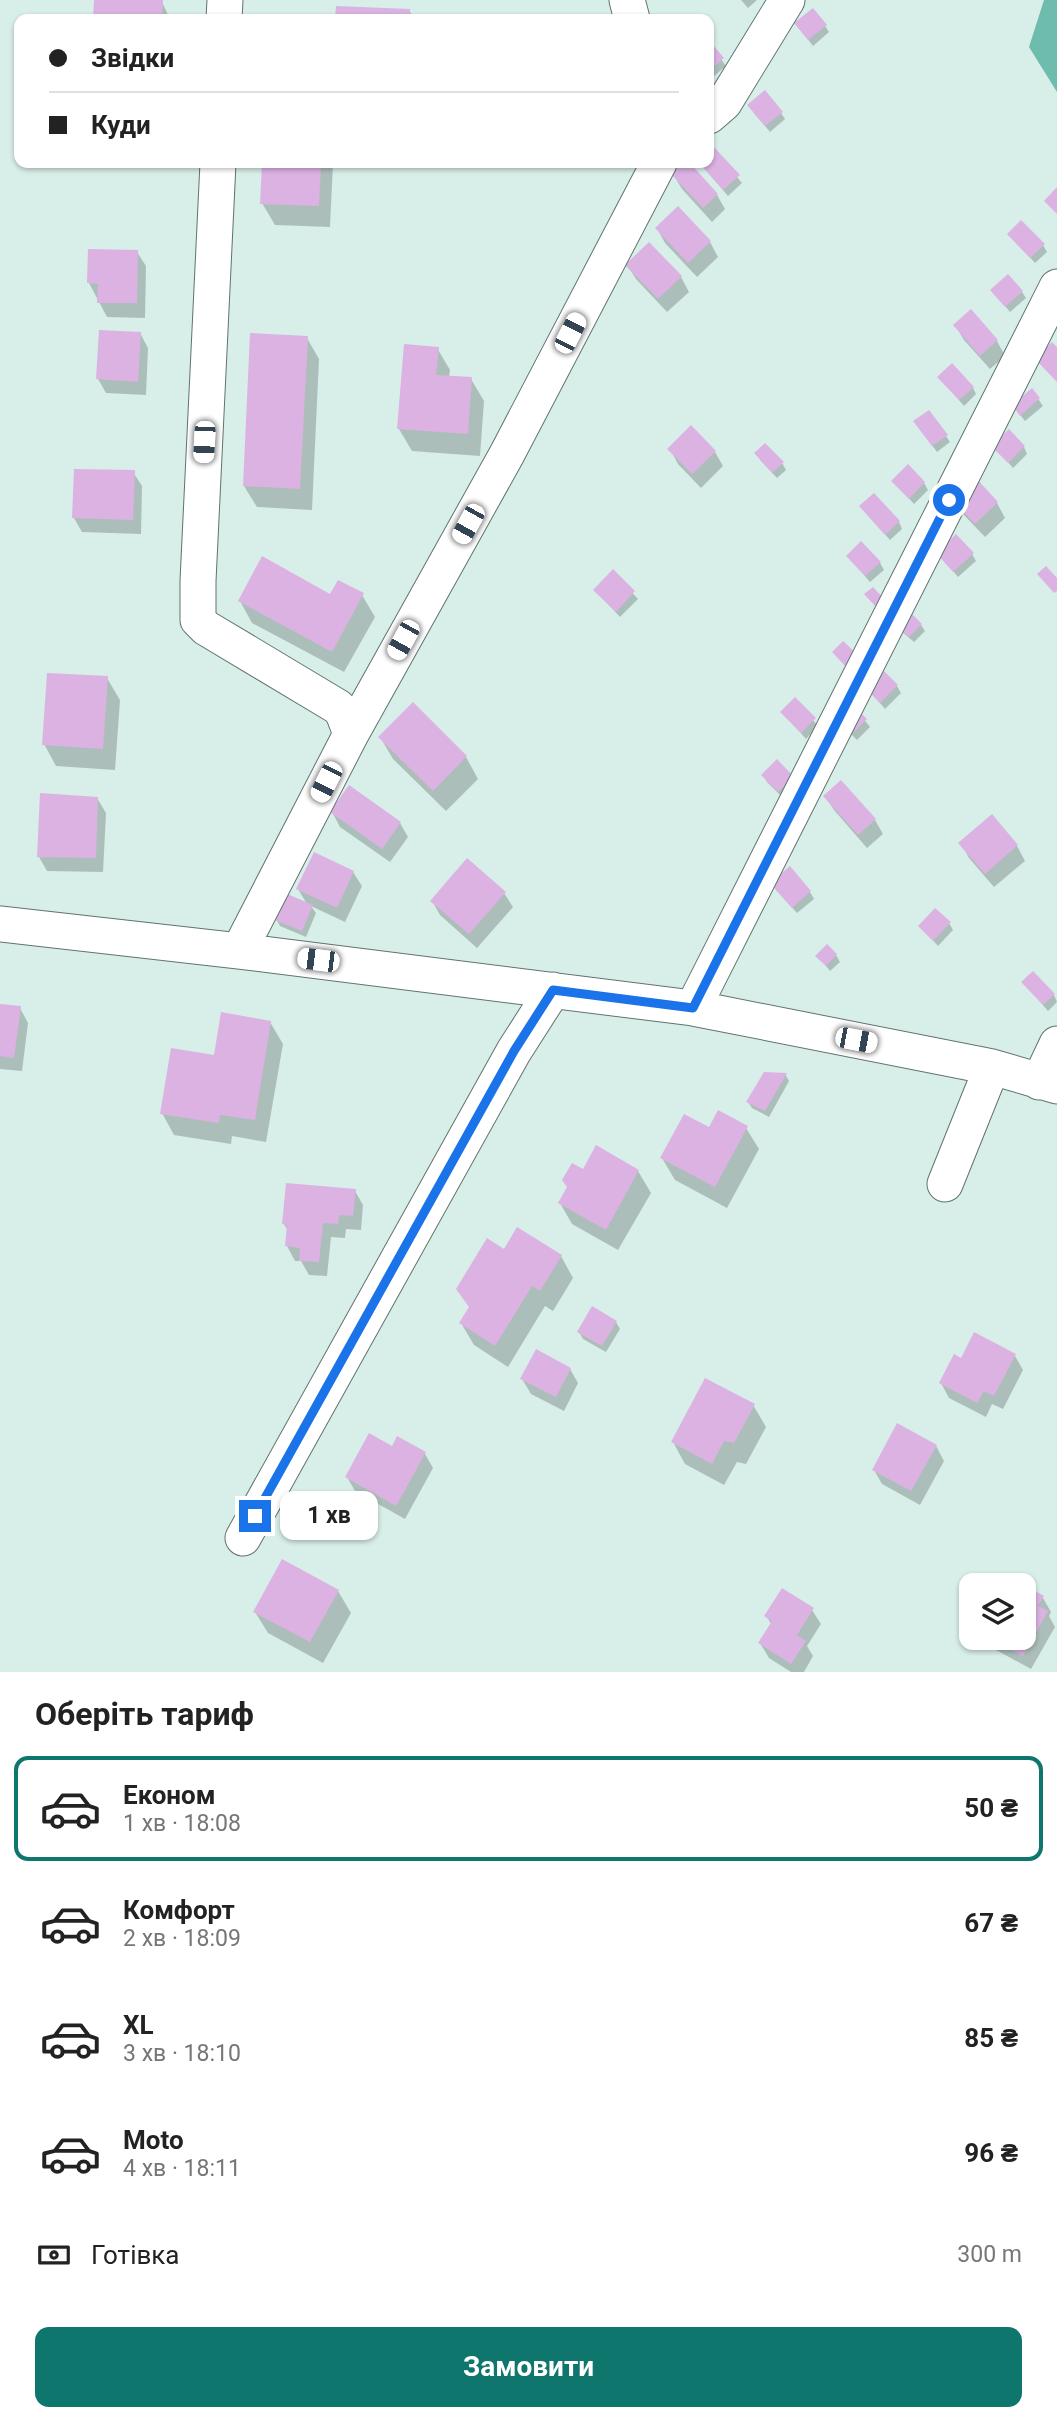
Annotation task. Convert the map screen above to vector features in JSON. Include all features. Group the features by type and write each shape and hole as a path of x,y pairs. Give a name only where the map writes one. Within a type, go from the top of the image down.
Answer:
{"street":[{"path":"714,112 724,103 787,0"},
{"path":"218,168 198,620 206,628 333,702 343,713 351,734"},
{"path":"239,951 351,734 507,454 656,168"},
{"path":"693,1008 1057,287"},
{"path":"0,925 239,951 693,1008 992,1068 1048,1084 1057,1044"},
{"path":"243,1538 514,1051 553,990"},
{"path":"945,1184 992,1068"}],"green space":[{"path":"1044,0 1057,0 1057,92 1029,47"}],"building":[{"path":"94,0 163,0 162,14 93,14"},
{"path":"336,6 410,9 410,14 335,14"},
{"path":"813,8 827,25 808,40 794,23"},
{"path":"714,46 724,58 714,67"},
{"path":"765,90 783,112 765,126 747,105"},
{"path":"714,147 740,175 723,190 703,168 714,168"},
{"path":"262,168 321,168 319,206 260,204"},
{"path":"678,168 695,168 718,194 703,208 671,174"},
{"path":"1057,187 1057,214 1044,201"},
{"path":"678,206 711,241 688,263 655,228"},
{"path":"1021,220 1045,244 1030,258 1007,234"},
{"path":"649,242 682,276 658,299 625,265"},
{"path":"88,249 138,250 137,303 97,303 98,284 87,283"},
{"path":"1008,274 1023,291 1005,307 990,290"},
{"path":"971,309 998,340 980,356 953,325"},
{"path":"99,330 141,332 138,382 96,379"},
{"path":"250,333 308,336 300,489 243,486"},
{"path":"1052,342 1057,347 1057,382 1035,359"},
{"path":"404,344 439,347 436,375 472,377 468,434 397,429"},
{"path":"952,363 974,387 959,400 937,377"},
{"path":"1032,388 1040,398 1020,416 1012,405"},
{"path":"929,410 948,435 932,446 913,421"},
{"path":"691,425 716,451 692,474 667,449"},
{"path":"1009,429 1025,446 1008,463 991,446"},
{"path":"765,443 784,462 772,473 754,453"},
{"path":"908,464 925,482 909,499 891,481"},
{"path":"74,469 135,470 133,520 72,518"},
{"path":"975,477 998,502 975,524 952,499"},
{"path":"874,493 900,521 885,535 859,506"},
{"path":"956,534 974,553 953,572 936,553"},
{"path":"861,541 881,562 865,576 846,556"},
{"path":"262,556 330,594 338,580 364,593 332,652 238,601"},
{"path":"1046,566 1057,578 1057,591 1054,593 1037,574"},
{"path":"613,569 635,591 616,612 593,590"},
{"path":"873,587 885,600 876,607 864,594"},
{"path":"908,610 922,624 909,637 895,624"},
{"path":"843,641 859,656 847,668 832,652"},
{"path":"884,671 898,685 880,703 866,689"},
{"path":"47,673 108,676 103,749 42,745"},
{"path":"795,697 816,718 801,733 780,712"},
{"path":"413,702 467,756 433,791 378,737"},
{"path":"859,711 867,719 852,734 844,726"},
{"path":"777,759 794,777 778,792 761,775"},
{"path":"841,780 876,819 858,835 823,796"},
{"path":"349,785 401,822 382,849 330,812"},
{"path":"40,793 98,797 96,858 37,857"},
{"path":"992,814 1018,845 985,874 958,843"},
{"path":"314,852 354,871 337,908 296,889"},
{"path":"467,858 506,892 469,934 430,901"},
{"path":"790,866 811,891 792,908 770,883"},
{"path":"285,893 313,905 302,931 274,920"},
{"path":"935,908 951,922 933,941 918,926"},
{"path":"827,944 837,954 826,966 815,956"},
{"path":"1033,971 1055,994 1043,1005 1021,982"},
{"path":"0,1004 21,1006 14,1058 0,1056"},
{"path":"221,1012 271,1021 255,1120 220,1115 219,1123 160,1114 171,1048 214,1055"},
{"path":"764,1072 787,1073 765,1111 746,1102"},
{"path":"718,1110 748,1126 715,1187 660,1158 684,1114 709,1127"},
{"path":"596,1145 639,1170 606,1230 558,1203 567,1187 562,1180 572,1163 583,1169"},
{"path":"286,1183 356,1189 353,1216 339,1215 338,1224 323,1223 319,1262 299,1261 300,1248 285,1246 287,1225 282,1224"},
{"path":"517,1227 562,1255 540,1291 532,1286 495,1346 459,1323 469,1307 456,1289 487,1238 504,1249"},
{"path":"592,1306 617,1321 602,1346 577,1332"},
{"path":"974,1332 1016,1354 994,1396 984,1391 977,1403 939,1383 954,1354 961,1358"},
{"path":"536,1349 571,1368 556,1397 520,1379"},
{"path":"705,1378 755,1404 734,1443 724,1441 712,1464 671,1442"},
{"path":"897,1423 937,1445 911,1491 872,1470"},
{"path":"369,1433 392,1446 397,1436 426,1452 396,1506 345,1477"},
{"path":"282,1559 339,1590 310,1642 253,1612"},
{"path":"782,1588 814,1608 797,1635 806,1641 791,1664 758,1643 772,1621 764,1616"},
{"path":"1036,1592 1044,1596 1038,1606 1048,1611 1036,1633"},
{"path":"1012,1650 1026,1650 1023,1656"}],"route":[{"path":"255,1516 514,1051 553,990 693,1008 949,500"}]}
